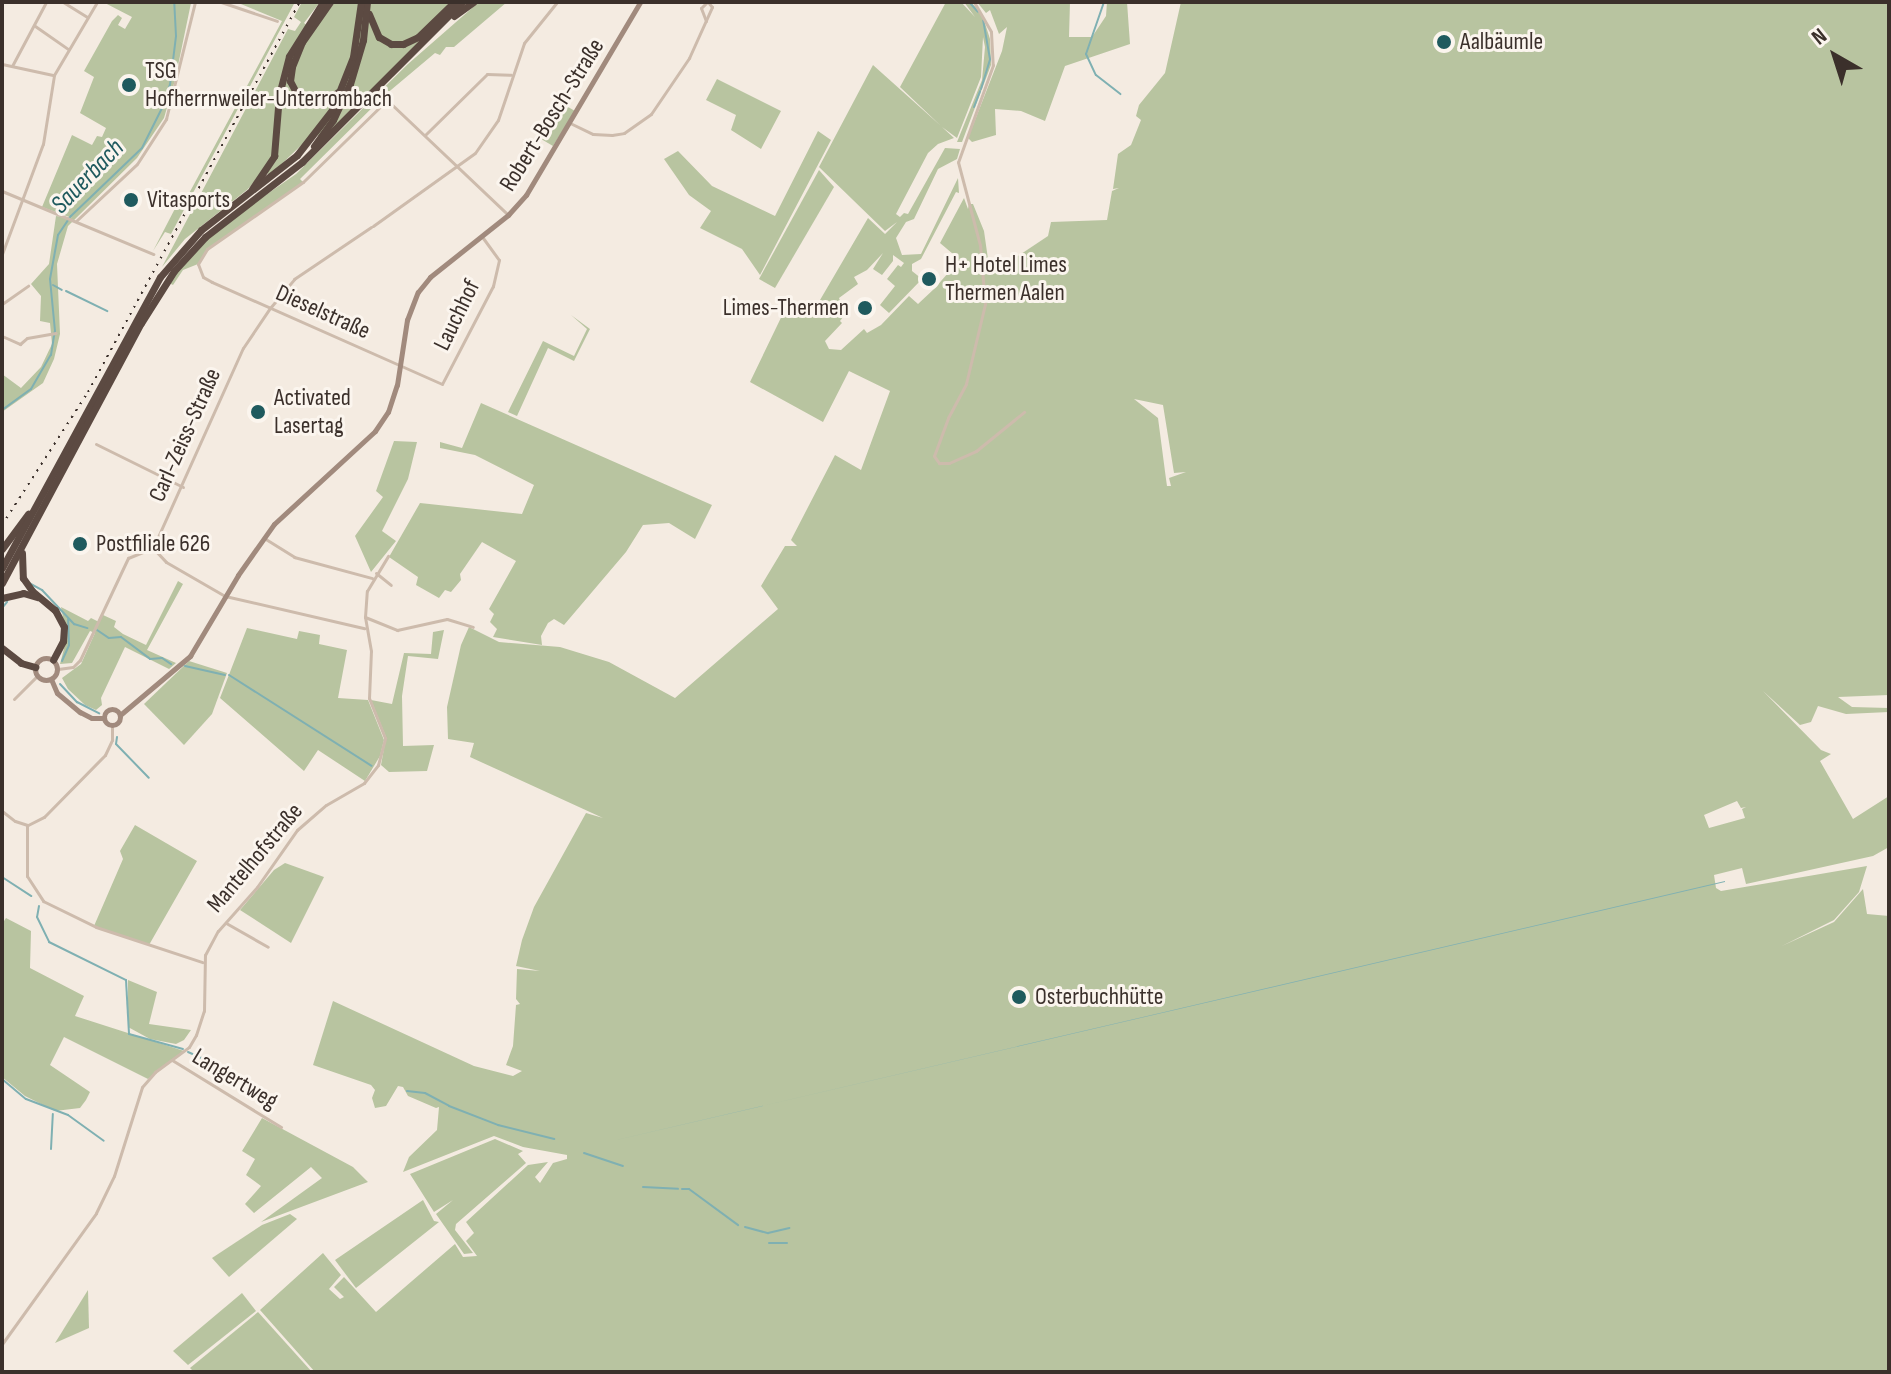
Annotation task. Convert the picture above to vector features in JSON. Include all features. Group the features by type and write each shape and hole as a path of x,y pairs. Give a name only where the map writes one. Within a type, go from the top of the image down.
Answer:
{"highway":[{"path":"236,204 261,178 274,156 284,72 300,34 323,2"},
{"path":"330,2 302,42 290,81 299,98 319,104 334,97 346,80"},
{"path":"2,568 160,277 189,241 276,174 307,144 332,110 346,80 365,2"},
{"path":"365,2 374,31 385,41 397,44 418,37 454,2"},
{"path":"294,169 319,140 343,100 360,53 365,2"},
{"path":"2,583 163,285 205,237 294,169 462,2"},
{"path":"437,30 473,2"},
{"path":"2,549 46,490"},
{"path":"28,536 22,554 22,573 39,598 55,610 64,627 63,641 53,660"},
{"path":"2,598 23,593 39,598"},
{"path":"2,648 21,663 35,667"}],"street":[{"path":"12,66 46,2"},
{"path":"63,2 87,17"},
{"path":"2,254 21,196 43,144 54,75 97,2"},
{"path":"74,220 137,164 166,119 195,2"},
{"path":"221,2 277,21"},
{"name":"Carl-Zeiss-Straße","path":"58,669 73,667 80,660 128,558 153,548 243,348 270,308 294,279 475,153 498,120 524,43 557,2"},
{"name":"Robert-Bosch-Straße","path":"112,725 190,656 264,537 289,509 375,431 388,412 401,365 407,320 418,292 430,277 483,238 526,195 640,2"},
{"path":"570,123 593,134 612,135 638,124 667,92 689,58 706,21 712,7 708,2 701,8 706,21"},
{"path":"974,2 991,32 993,65 958,162 980,245 985,304 966,384 948,418 934,456 939,463 949,463 976,451 1024,412"},
{"path":"35,26 68,49"},
{"path":"2,64 54,75"},
{"path":"508,215 425,135 487,74 511,75"},
{"name":"Dieselstraße","path":"425,135 387,100 303,182 207,249 198,264 203,277 212,282 442,384"},
{"path":"2,191 21,196 153,254"},
{"name":"Lauchhof","path":"442,384 487,302 499,260 483,238"},
{"path":"2,304 28,286"},
{"path":"2,336 20,344 27,338 54,333"},
{"path":"96,444 183,487"},
{"path":"264,537 294,557 372,578"},
{"path":"153,548 166,562 225,596 364,628 372,578 388,556"},
{"path":"376,573 391,585"},
{"path":"365,617 397,630 447,619 473,627"},
{"name":"Mantelhofstraße","path":"2,1344 96,1213 114,1176 138,1095 148,1079 189,1047 202,1021 203,963 225,923 257,887 297,830 372,774 385,738 369,698 371,651 364,628"},
{"path":"37,676 35,667 41,658 53,660 58,669 51,679"},
{"path":"37,676 51,679"},
{"path":"14,699 37,676"},
{"path":"2,811 27,825 44,817 105,755 112,740 112,725 103,718 92,718 80,712 57,693 51,679"},
{"path":"103,718 109,709 120,715"},
{"path":"27,825 27,876 38,897 49,906 96,927 203,963"},
{"path":"225,923 268,947"},
{"name":"Langertweg","path":"172,1060 281,1127"}],"green space":[{"path":"103,2 191,3 175,80 164,118 137,158 68,226 57,264 60,334 54,359 43,383 2,412 2,374 21,388 41,367 52,344 50,323 40,321 41,296 31,284 49,264 56,216 72,218 42,207 72,135 92,145 97,136 102,137 106,128 80,113 94,77 84,71 112,21 118,15 122,18 118,25 125,29 132,17"},
{"path":"236,2 295,2 171,234 165,232 153,251 181,197 186,199 282,21"},
{"path":"302,2 320,2 304,23 313,30 335,2 468,2 323,139 314,133 269,176 265,169 248,189 185,239 162,267 288,29 295,31 301,22 294,17"},
{"path":"479,2 507,2 454,47 446,47 440,55 435,53 385,95 300,179 303,182 207,249 198,264 183,270 173,285 167,282 220,227 296,174 408,64"},
{"path":"946,2 961,2 975,17 964,2 971,2 982,14 990,39 991,65 962,142 957,142 982,80 983,37 981,77 957,138 942,127 954,138 938,144 928,153 896,214 900,217 908,214 945,148 960,149 957,159 938,169 914,219 906,222 896,238 902,255 921,254 958,178 959,193 956,192 921,259 912,264 912,271 922,279 889,313 880,305 895,286 887,279 898,265 901,267 904,263 893,255 893,261 882,275 873,269 883,253 867,270 854,277 858,284 839,298 843,309 849,309 840,321 842,323 825,341 829,349 841,350 864,329 867,333 881,325 909,296 918,304 934,289 956,264 950,258 953,254 940,243 964,198 968,209 969,204 973,204 984,231 989,266 994,272 1048,236 1051,222 1107,220 1112,191 1119,188 1113,189 1118,154 1131,145 1141,120 1136,116 1139,105 1165,73 1181,2 1889,2 1889,695 1838,697 1852,707 1889,708 1889,712 1846,714 1818,706 1811,722 1800,725 1763,691 1821,750 1831,754 1820,761 1853,819 1889,796 1889,847 1873,856 1746,884 1742,868 1714,875 1716,888 1721,891 1867,866 1859,892 1834,920 1782,946 1834,922 1863,889 1867,914 1889,916 1889,1372 315,1372 260,1310 323,1253 341,1275 329,1289 340,1299 344,1297 334,1287 344,1277 376,1312 455,1244 463,1257 477,1256 466,1241 474,1233 466,1222 528,1165 548,1162 535,1177 540,1183 553,1163 567,1159 567,1155 523,1147 494,1136 403,1172 409,1157 437,1130 439,1107 408,1096 403,1087 398,1086 386,1106 375,1108 372,1098 375,1090 371,1085 313,1065 333,1001 474,1066 513,1076 522,1071 506,1065 513,1046 516,1005 520,1004 516,999 517,969 540,971 516,966 522,940 534,907 586,813 603,818 470,757 474,743 448,739 447,707 461,645 469,627 499,642 560,647 609,662 675,698 778,609 761,586 785,546 797,546 791,540 835,455 861,470 890,391 849,371 823,422 750,382 790,299 813,312 868,218 885,234 897,222 885,231 819,167 873,65 941,126 900,87","holes":["1134,399 1163,405 1174,473 1186,472 1169,478 1171,486 1167,486 1158,418","1737,801 1741,808 1746,807 1742,809 1745,818 1709,828 1704,815"]},
{"path":"977,2 1070,2 1069,37 1092,37 1106,16 1107,2 1127,2 1130,44 1065,66 1045,121 1021,111 995,109 996,135 972,142 968,138 1002,51 1007,27 999,34 990,10 986,13"},
{"path":"717,79 781,111 761,149 731,130 736,115 706,100"},
{"path":"556,100 575,111 553,146 536,136"},
{"path":"818,131 831,140 760,275 742,249 700,228 711,211 689,195 664,159 678,151 712,186 775,216"},
{"path":"819,170 834,187 775,288 759,279"},
{"path":"571,315 590,329 574,361 548,348 517,416 508,412 543,341 574,356 587,329"},
{"path":"481,403 712,505 695,539 669,523 643,525 626,552 564,625 554,619 548,623 541,636 542,645 493,637 497,629 490,622 494,614 489,609 516,561 482,542 460,574 461,580 451,592 445,590 439,598 416,585 418,577 389,557 420,503 522,514 534,485 475,455 440,448 440,442 462,448"},
{"path":"394,441 417,442 408,479 382,531 396,541 371,572 355,536 383,497 376,491"},
{"path":"178,581 183,584 147,650 176,663 169,669 125,647 101,698 102,705 96,710 85,705 68,689 62,678 81,664 95,633 90,631 72,663 60,664 67,637 61,607 88,621 91,618 99,622 103,615 116,621 114,627 123,634 146,645"},
{"path":"247,628 297,639 299,631 320,635 319,644 347,650 338,698 368,700 384,740 380,756 365,781 318,750 304,771 220,698"},
{"path":"444,630 438,659 408,656 402,696 403,746 434,745 427,771 389,772 381,765 386,737 371,700 392,704 404,653 431,654 433,632"},
{"path":"189,661 227,673 212,714 184,745 144,704"},
{"path":"135,825 197,861 149,945 94,926 123,859 120,851"},
{"path":"285,863 324,877 291,943 240,910 274,870"},
{"path":"6,918 31,931 30,968 84,996 75,1016 184,1051 148,1079 64,1037 50,1065 90,1092 86,1100 80,1108 55,1111 25,1096 2,1077 2,924"},
{"path":"128,980 157,992 149,1024 191,1030 184,1040 176,1044 150,1039 128,1027"},
{"path":"262,1118 353,1167 368,1182 261,1222 322,1178 311,1167 254,1213 245,1204 261,1186 246,1175 255,1159 242,1151"},
{"path":"495,1139 523,1151 518,1154 526,1163 456,1224 455,1230 473,1253 464,1254 436,1214 453,1200 434,1212 410,1174"},
{"path":"423,1200 434,1221 439,1222 356,1288 335,1260"},
{"path":"290,1214 297,1219 229,1277 212,1258 262,1225"},
{"path":"88,1290 89,1328 55,1343"},
{"path":"242,1293 256,1311 188,1365 173,1351"},
{"path":"258,1312 312,1372 194,1372 190,1368"}],"water":[{"path":"1725,881 1725,882 612,1141"}],"waterway":[{"name":"Sauerbach","path":"2,410 31,389 51,355 55,331 50,279 58,235 71,216 142,148 163,106 170,85 176,36 174,2"},
{"path":"969,2 978,12"},
{"path":"1104,2 1086,54 1096,75 1120,94"},
{"path":"981,89 990,59 983,21"},
{"path":"974,107 980,91"},
{"path":"53,285 62,290"},
{"path":"66,291 107,311"},
{"path":"29,583 42,590 74,624 87,628"},
{"path":"2,608 7,602"},
{"path":"62,661 69,645 68,619"},
{"path":"97,630 109,638 121,637 150,659 162,658 171,664"},
{"path":"185,666 225,675"},
{"path":"229,675 372,766"},
{"path":"60,684 77,702 99,713"},
{"path":"117,737 116,744 149,778"},
{"path":"2,877 31,896"},
{"path":"39,906 37,917 49,942 126,980 129,1034 183,1049"},
{"path":"188,1052 217,1065"},
{"path":"2,1079 26,1099 68,1115 104,1141"},
{"path":"407,1091 425,1093 498,1125 554,1139"},
{"path":"51,1149 53,1114"},
{"path":"584,1153 623,1166"},
{"path":"643,1187 678,1189"},
{"path":"682,1189 689,1189 738,1225"},
{"path":"745,1227 768,1233 789,1228"},
{"path":"769,1243 787,1243"}],"railway":[{"path":"2,525 88,392 300,2"}],"place":[{"name":"Aalbäumle","path":"1444,42"},
{"name":"TSG Hofherrnweiler-Unterrombach","path":"129,85"},
{"name":"Vitasports","path":"131,200"},
{"name":"H+ Hotel Limes Thermen Aalen","path":"929,279"},
{"name":"Limes-Thermen","path":"865,308"},
{"name":"Activated Lasertag","path":"258,412"},
{"name":"Postfiliale 626","path":"80,544"},
{"name":"Osterbuchhütte","path":"1019,997"}]}
